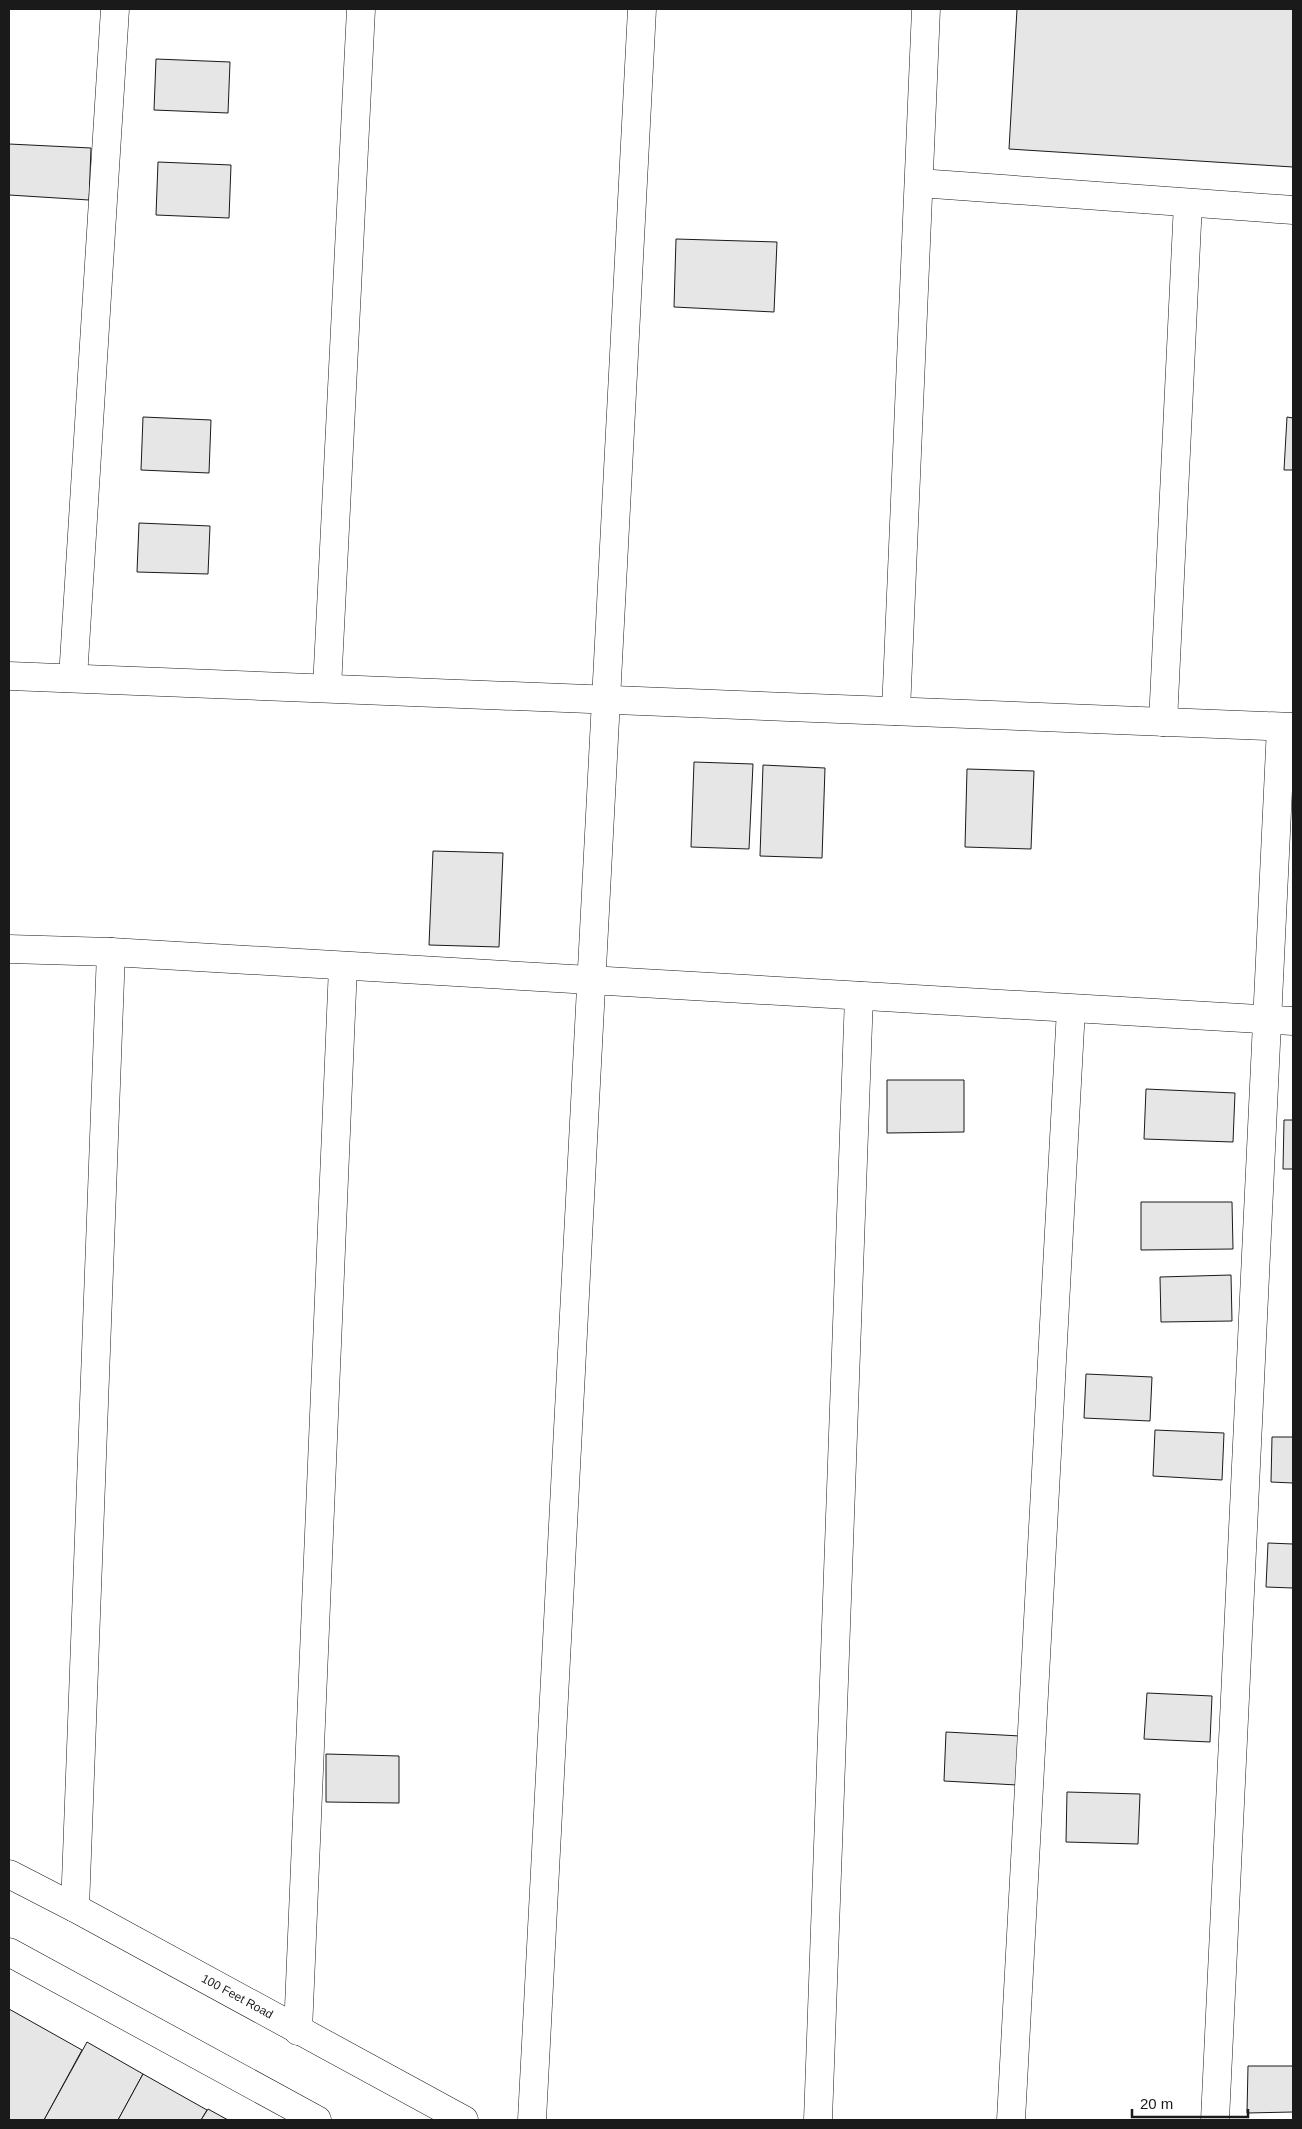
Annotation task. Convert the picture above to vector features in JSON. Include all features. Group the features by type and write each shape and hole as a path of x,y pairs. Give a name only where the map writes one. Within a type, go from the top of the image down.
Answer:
{"street":[{"path":"73,678 115,9"},
{"path":"327,688 361,9"},
{"path":"532,2120 642,9"},
{"path":"896,711 926,9"},
{"path":"919,183 1293,210"},
{"path":"1163,722 1188,203"},
{"path":"9,676 1287,727 1280,1021 1215,2120"},
{"path":"9,949 111,952 1280,1021"},
{"path":"75,1908 111,952"},
{"path":"298,2031 343,966"},
{"path":"818,2120 859,996"},
{"path":"1011,2120 1071,1008"},
{"name":"100 Feet Road","path":"9,1874 464,2120"},
{"path":"9,1952 317,2120"}],"building":[{"path":"1017,9 1293,9 1293,167 1009,149"},
{"path":"156,59 230,62 228,113 154,110"},
{"path":"9,144 91,148 89,200 9,195"},
{"path":"158,162 231,165 229,218 156,215"},
{"path":"676,239 777,242 774,312 674,307"},
{"path":"143,417 211,420 209,473 141,470"},
{"path":"1287,417 1293,418 1293,470 1284,470"},
{"path":"139,523 210,526 208,574 137,572"},
{"path":"694,762 753,764 749,849 691,847"},
{"path":"763,765 825,768 822,858 760,856"},
{"path":"967,769 1034,771 1031,849 965,847"},
{"path":"433,851 503,853 499,947 429,945"},
{"path":"887,1080 964,1080 964,1132 887,1133"},
{"path":"1146,1089 1235,1093 1233,1142 1144,1139"},
{"path":"1284,1120 1293,1120 1293,1169 1283,1169"},
{"path":"1141,1202 1232,1202 1233,1249 1141,1250"},
{"path":"1231,1275 1232,1321 1161,1322 1160,1277"},
{"path":"1086,1374 1152,1377 1150,1421 1084,1418"},
{"path":"1155,1430 1224,1433 1222,1480 1153,1476"},
{"path":"1272,1437 1293,1437 1293,1483 1271,1482"},
{"path":"1268,1543 1293,1544 1293,1588 1266,1587"},
{"path":"1147,1693 1212,1696 1210,1742 1144,1739"},
{"path":"946,1732 1020,1736 1017,1785 944,1781"},
{"path":"326,1754 399,1756 399,1803 326,1802"},
{"path":"1067,1792 1140,1794 1138,1844 1066,1842"},
{"path":"9,2009 82,2050 44,2120 9,2120"},
{"path":"87,2042 143,2074 118,2120 44,2120"},
{"path":"1248,2066 1293,2066 1293,2112 1247,2113"},
{"path":"143,2074 207,2110 201,2120 118,2120"},
{"path":"208,2109 228,2120 201,2120"}]}
